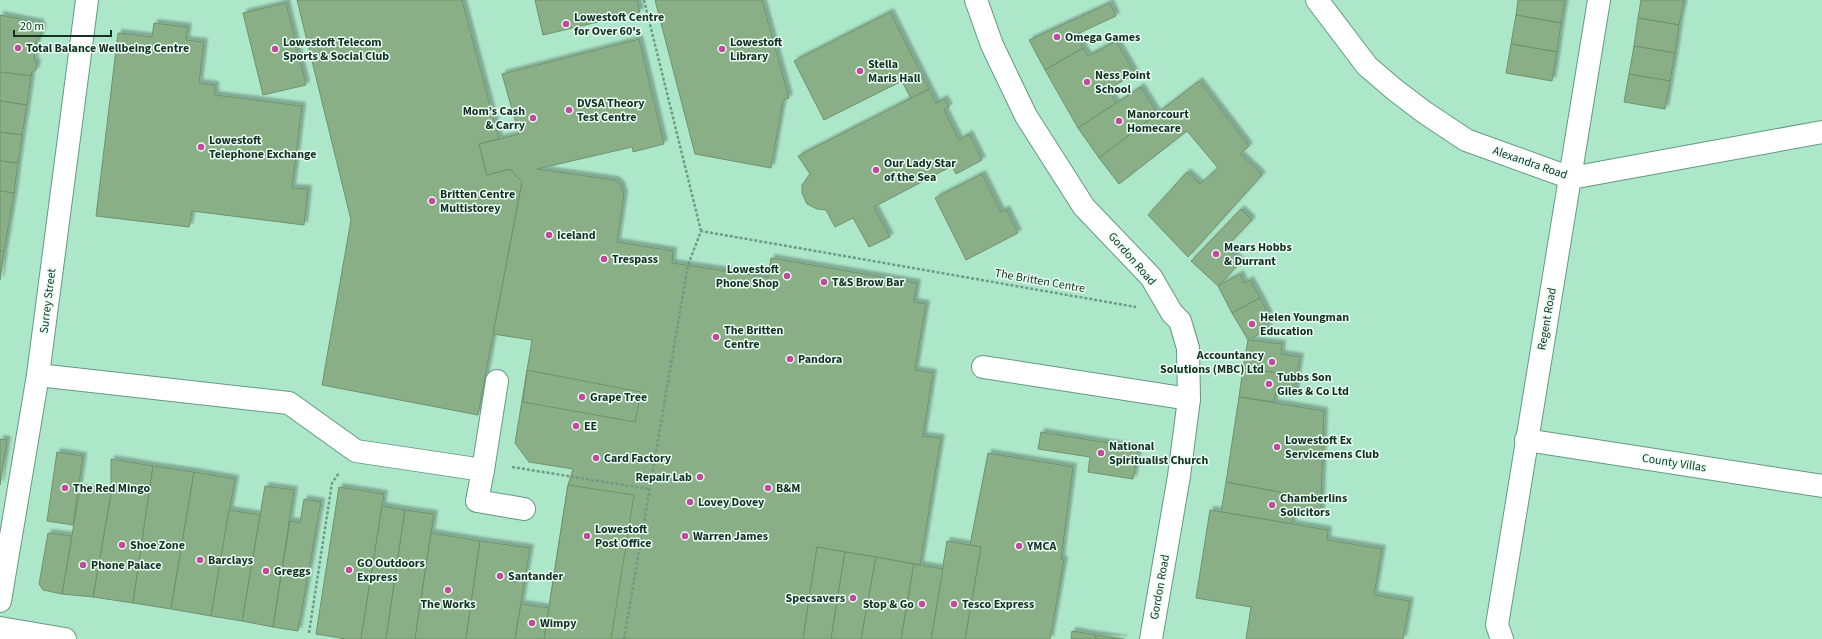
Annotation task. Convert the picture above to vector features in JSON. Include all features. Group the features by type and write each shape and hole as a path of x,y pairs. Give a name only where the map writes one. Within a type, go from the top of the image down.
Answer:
{"street":[{"name":"Surrey Street","path":"0,601 27,448 38,375 87,0"},
{"name":"Gordon Road","path":"976,0 992,45 1026,116 1084,207 1151,277 1172,313 1180,321 1188,348 1189,400 1179,476 1151,639"},
{"name":"Alexandra Road","path":"1317,0 1367,66 1394,90 1424,112 1466,140 1571,178 1822,132"},
{"name":"Regent Road","path":"1501,639 1497,625 1526,440 1600,0"},
{"path":"983,367 1189,400"},
{"path":"38,375 289,403 356,451 484,466"},
{"path":"497,381 477,501 524,509"},
{"name":"County Villas","path":"1526,440 1822,486"},
{"path":"0,628 65,639"}],"path":[{"path":"624,639 688,265 701,231 644,0"},
{"name":"The Britten Centre","path":"701,231 1172,313"},
{"path":"309,633 332,483 356,451"},
{"path":"484,466 649,489"}],"building":[{"name":"Britten Centre Multistorey","path":"297,0 462,0 499,139 479,144 487,175 510,169 522,182 478,415 322,385 351,220"},
{"name":"Lowestoft Centre for Over 60's","path":"535,0 637,0 640,12 543,35"},
{"name":"Lowestoft Library","path":"655,0 762,0 789,98 783,100 771,168 695,154"},
{"path":"1518,0 1565,0 1561,23 1516,15"},
{"path":"1641,0 1684,0 1679,25 1638,18"},
{"name":"Lowestoft Telecom Sports & Social Club","path":"286,3 306,85 263,95 243,13"},
{"name":"Omega Games","path":"1110,3 1116,16 1077,34 1083,48 1045,70 1029,40"},
{"name":"Stella Maris Hall","path":"890,12 929,89 911,99 902,81 824,120 794,61"},
{"name":"Total Balance Wellbeing Centre","path":"0,15 40,23 42,30 40,37 37,40 34,60 37,63 36,70 32,72 31,76 0,72"},
{"path":"1516,15 1561,23 1557,52 1511,44"},
{"path":"1638,18 1679,25 1675,53 1634,46"},
{"name":"Lowestoft Telephone Exchange","path":"154,23 188,27 186,40 204,42 199,83 215,85 215,95 302,106 292,188 308,189 304,225 192,211 189,227 96,216 118,33 152,37"},
{"name":"The Britten Centre","path":"639,39 664,144 633,152 632,147 537,169 615,180 621,185 624,195 617,242 673,251 672,263 768,277 771,258 917,283 914,302 926,304 915,370 933,373 923,436 941,438 920,565 817,547 803,639 544,639 568,485 573,469 529,462 515,443 532,340 493,334 522,182 510,169 487,175 479,144 519,134 502,74"},
{"name":"Ness Point School","path":"1116,41 1135,74 1108,89 1116,103 1078,128 1045,70 1083,48 1088,56"},
{"path":"1511,44 1557,52 1552,81 1506,73"},
{"path":"1634,46 1675,53 1670,81 1629,74"},
{"path":"0,72 31,76 27,105 0,101"},
{"path":"1629,74 1670,81 1665,109 1624,102"},
{"path":"1199,81 1249,146 1240,154 1262,175 1188,257 1148,215 1187,172 1200,184 1218,168 1187,131 1119,184 1099,158"},
{"name":"Manorcourt Homecare","path":"1141,87 1157,113 1099,158 1078,128"},
{"name":"Our Lady Star of the Sea","path":"929,89 936,103 944,99 949,107 944,110 959,140 969,134 982,160 956,174 952,166 874,207 890,237 869,247 853,218 835,227 826,210 817,209 807,204 802,193 802,185 810,174 798,156"},
{"path":"0,101 27,105 22,135 0,132"},
{"path":"0,132 22,135 18,163 0,161"},
{"path":"0,161 18,163 14,193 0,191"},
{"path":"982,174 1001,212 1006,209 1018,233 966,260 935,198"},
{"path":"0,191 14,193 4,252 0,251"},
{"name":"Mears Hobbs & Durrant","path":"1241,209 1252,220 1226,247 1241,262 1218,286 1191,261"},
{"path":"0,251 4,252 0,280"},
{"name":"Mears Hobbs & Durrant","path":"1240,274 1244,283 1250,280 1260,298 1232,313 1218,286"},
{"name":"Helen Youngman Education","path":"1260,298 1269,316 1263,319 1269,329 1248,340 1232,313"},
{"name":"Accountancy Solutions (MBC) Ltd","path":"1248,340 1282,344 1281,354 1300,357 1297,376 1243,368"},
{"name":"Tubbs Son Giles & Co Ltd","path":"1243,368 1297,376 1295,395 1276,392 1274,402 1239,397"},
{"name":"Grape Tree","path":"527,370 641,392 635,422 523,402"},
{"name":"Lowestoft Ex Servicemens Club","path":"1239,397 1324,411 1321,500 1226,482"},
{"name":"National Spiritualist Church","path":"1041,432 1139,448 1133,479 1088,472 1090,457 1038,449"},
{"path":"0,439 7,440 0,485"},
{"name":"The Red Mingo","path":"57,452 83,456 73,525 47,521"},
{"name":"YMCA","path":"988,453 1073,467 1061,559 1064,560 1050,639 965,639 981,547 970,545"},
{"name":"Shoe Zone","path":"111,459 153,466 133,603 93,597 111,494"},
{"path":"153,466 194,472 171,609 133,603"},
{"name":"Barclays","path":"194,472 235,479 211,616 171,609"},
{"name":"Chamberlins Solicitors","path":"1226,482 1321,500 1321,514 1294,510 1292,524 1221,512"},
{"path":"568,485 634,495 611,639 544,639"},
{"name":"Greggs","path":"265,486 294,490 273,627 242,621"},
{"name":"GO Outdoors Express","path":"339,487 384,494 361,639 346,639 316,634"},
{"name":"Phone Palace","path":"80,488 111,494 93,597 62,594"},
{"path":"304,499 321,502 298,631 273,627 290,521 300,523"},
{"path":"382,506 405,510 386,639 361,639"},
{"path":"229,510 260,515 242,621 211,616"},
{"path":"405,510 434,514 415,639 386,639"},
{"path":"1210,510 1328,530 1327,540 1382,549 1374,595 1410,601 1403,639 1246,639 1251,607 1196,598"},
{"path":"48,533 72,536 62,594 43,590 39,584"},
{"name":"The Works","path":"431,533 480,541 466,639 415,639"},
{"name":"Santander","path":"480,541 530,548 515,639 466,639"},
{"name":"Tesco Express","path":"947,541 981,547 965,639 931,639"},
{"path":"817,547 845,552 831,639 803,639"},
{"name":"Specsavers","path":"845,552 876,557 861,639 831,639"},
{"path":"876,557 914,564 901,639 861,639"},
{"name":"Stop & Go","path":"914,564 943,569 931,639 901,639"},
{"name":"Wimpy","path":"521,604 549,608 544,639 515,639"},
{"path":"1072,631 1096,635 1096,639 1071,639"},
{"path":"1096,635 1124,639 1096,639"}],"place":[{"name":"Lowestoft Centre for Over 60's","path":"566,24"},
{"name":"Omega Games","path":"1057,37"},
{"name":"Total Balance Wellbeing Centre","path":"18,48"},
{"name":"Lowestoft Telecom Sports & Social Club","path":"275,49"},
{"name":"Lowestoft Library","path":"722,49"},
{"name":"Stella Maris Hall","path":"860,71"},
{"name":"Ness Point School","path":"1087,82"},
{"name":"DVSA Theory Test Centre","path":"569,110"},
{"name":"Mom’s Cash & Carry","path":"533,118"},
{"name":"Manorcourt Homecare","path":"1119,121"},
{"name":"Lowestoft Telephone Exchange","path":"201,147"},
{"name":"Our Lady Star of the Sea","path":"876,170"},
{"name":"Britten Centre Multistorey","path":"432,201"},
{"name":"Iceland","path":"549,235"},
{"name":"Mears Hobbs & Durrant","path":"1216,254"},
{"name":"Trespass","path":"604,259"},
{"name":"Lowestoft Phone Shop","path":"787,276"},
{"name":"T&S Brow Bar","path":"824,282"},
{"name":"Helen Youngman Education","path":"1252,324"},
{"name":"The Britten Centre","path":"716,337"},
{"name":"Pandora","path":"790,359"},
{"name":"Accountancy Solutions (MBC) Ltd","path":"1272,362"},
{"name":"Tubbs Son Giles & Co Ltd","path":"1269,384"},
{"name":"Grape Tree","path":"582,397"},
{"name":"EE","path":"576,426"},
{"name":"Lowestoft Ex Servicemens Club","path":"1277,447"},
{"name":"National Spiritualist Church","path":"1101,453"},
{"name":"Card Factory","path":"596,458"},
{"name":"Repair Lab","path":"700,477"},
{"name":"The Red Mingo","path":"65,488"},
{"name":"B&M","path":"768,488"},
{"name":"Lovey Dovey","path":"690,502"},
{"name":"Chamberlins Solicitors","path":"1272,505"},
{"name":"Lowestoft Post Office","path":"587,536"},
{"name":"Warren James","path":"685,536"},
{"name":"Shoe Zone","path":"122,545"},
{"name":"YMCA","path":"1019,546"},
{"name":"Barclays","path":"200,560"},
{"name":"Phone Palace","path":"83,565"},
{"name":"GO Outdoors Express","path":"349,570"},
{"name":"Greggs","path":"266,571"},
{"name":"Santander","path":"500,576"},
{"name":"The Works","path":"448,590"},
{"name":"Specsavers","path":"853,598"},
{"name":"Stop & Go","path":"922,604"},
{"name":"Tesco Express","path":"954,604"},
{"name":"Wimpy","path":"532,623"}]}
